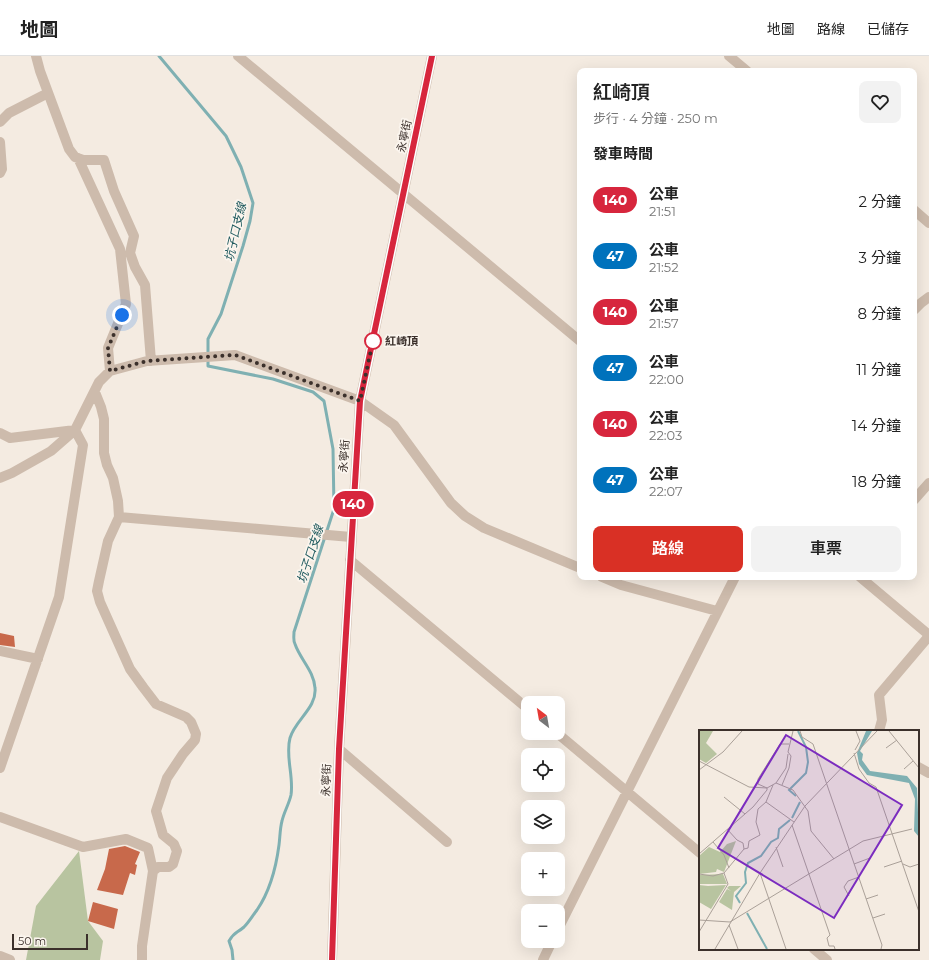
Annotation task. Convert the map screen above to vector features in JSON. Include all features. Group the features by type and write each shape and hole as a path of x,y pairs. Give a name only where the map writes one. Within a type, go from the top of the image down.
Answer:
{"street":[{"path":"36,56 40,71 69,149 75,157 83,160 104,160 114,191 134,236 130,253 135,267 145,285 151,361"},
{"path":"238,56 577,338"},
{"name":"永寧街","path":"334,958 339,749 360,401 432,56"},
{"path":"729,56 743,68"},
{"path":"0,122 9,113 48,93"},
{"path":"0,142 2,169 0,172"},
{"path":"78,158 120,249 126,304 108,348 110,371"},
{"path":"917,212 929,222"},
{"path":"917,307 929,297"},
{"path":"0,478 51,451 75,430 100,382 110,371 151,361 235,355 360,401 394,424 451,503 465,516 484,528 577,567"},
{"path":"95,392 104,419 104,453 107,465 113,478 118,500 119,517 108,541 99,581 97,591 100,602 130,669 143,687 156,704 186,717 191,722 196,734 195,740 183,754 167,778 156,811 163,835 175,847 177,852 173,864 169,867 158,867 153,871"},
{"path":"0,433 10,438 75,430"},
{"path":"0,768 59,597 83,446 75,430"},
{"path":"917,497 929,483"},
{"path":"119,517 351,537"},
{"path":"350,560 521,703"},
{"path":"609,580 621,585 717,611"},
{"path":"565,915 733,580"},
{"path":"864,580 929,635 879,695 882,720 879,730"},
{"path":"0,650 38,659"},
{"path":"565,740 699,852"},
{"path":"339,749 447,842"},
{"path":"919,768 929,773"},
{"path":"0,817 83,847 126,839 148,848 153,871 142,946 142,960"},
{"path":"542,960 548,948"},
{"path":"815,950 827,960"},
{"path":"0,956 10,960"}],"green space":[{"path":"79,851 88,921 103,941 100,960 26,960 36,906"}],"building":[{"path":"0,633 14,636 15,647 0,645"},
{"path":"125,846 140,852 135,864 137,865 135,875 130,873 123,895 97,890 105,869 109,849"},
{"path":"93,902 118,909 114,929 88,921"}],"waterway":[{"name":"坑子口支線","path":"159,56 226,136 241,167 253,203 243,246 221,314 208,339 208,366 273,379 313,392 324,401 333,449 334,509 294,632 294,643 310,671 314,682 315,695 313,702 296,725 290,738 288,752 292,788 289,802 281,824 278,854 272,879 262,903 246,925 234,934 229,941 233,960"}],"bus line":[{"name":"140","path":"332,960 339,749 360,401 432,56"}],"place":[{"name":"紅崎頂","path":"373,341"}],"route":[{"path":"122,315 108,348 110,371 147,361 235,355 360,401 373,341"}]}
